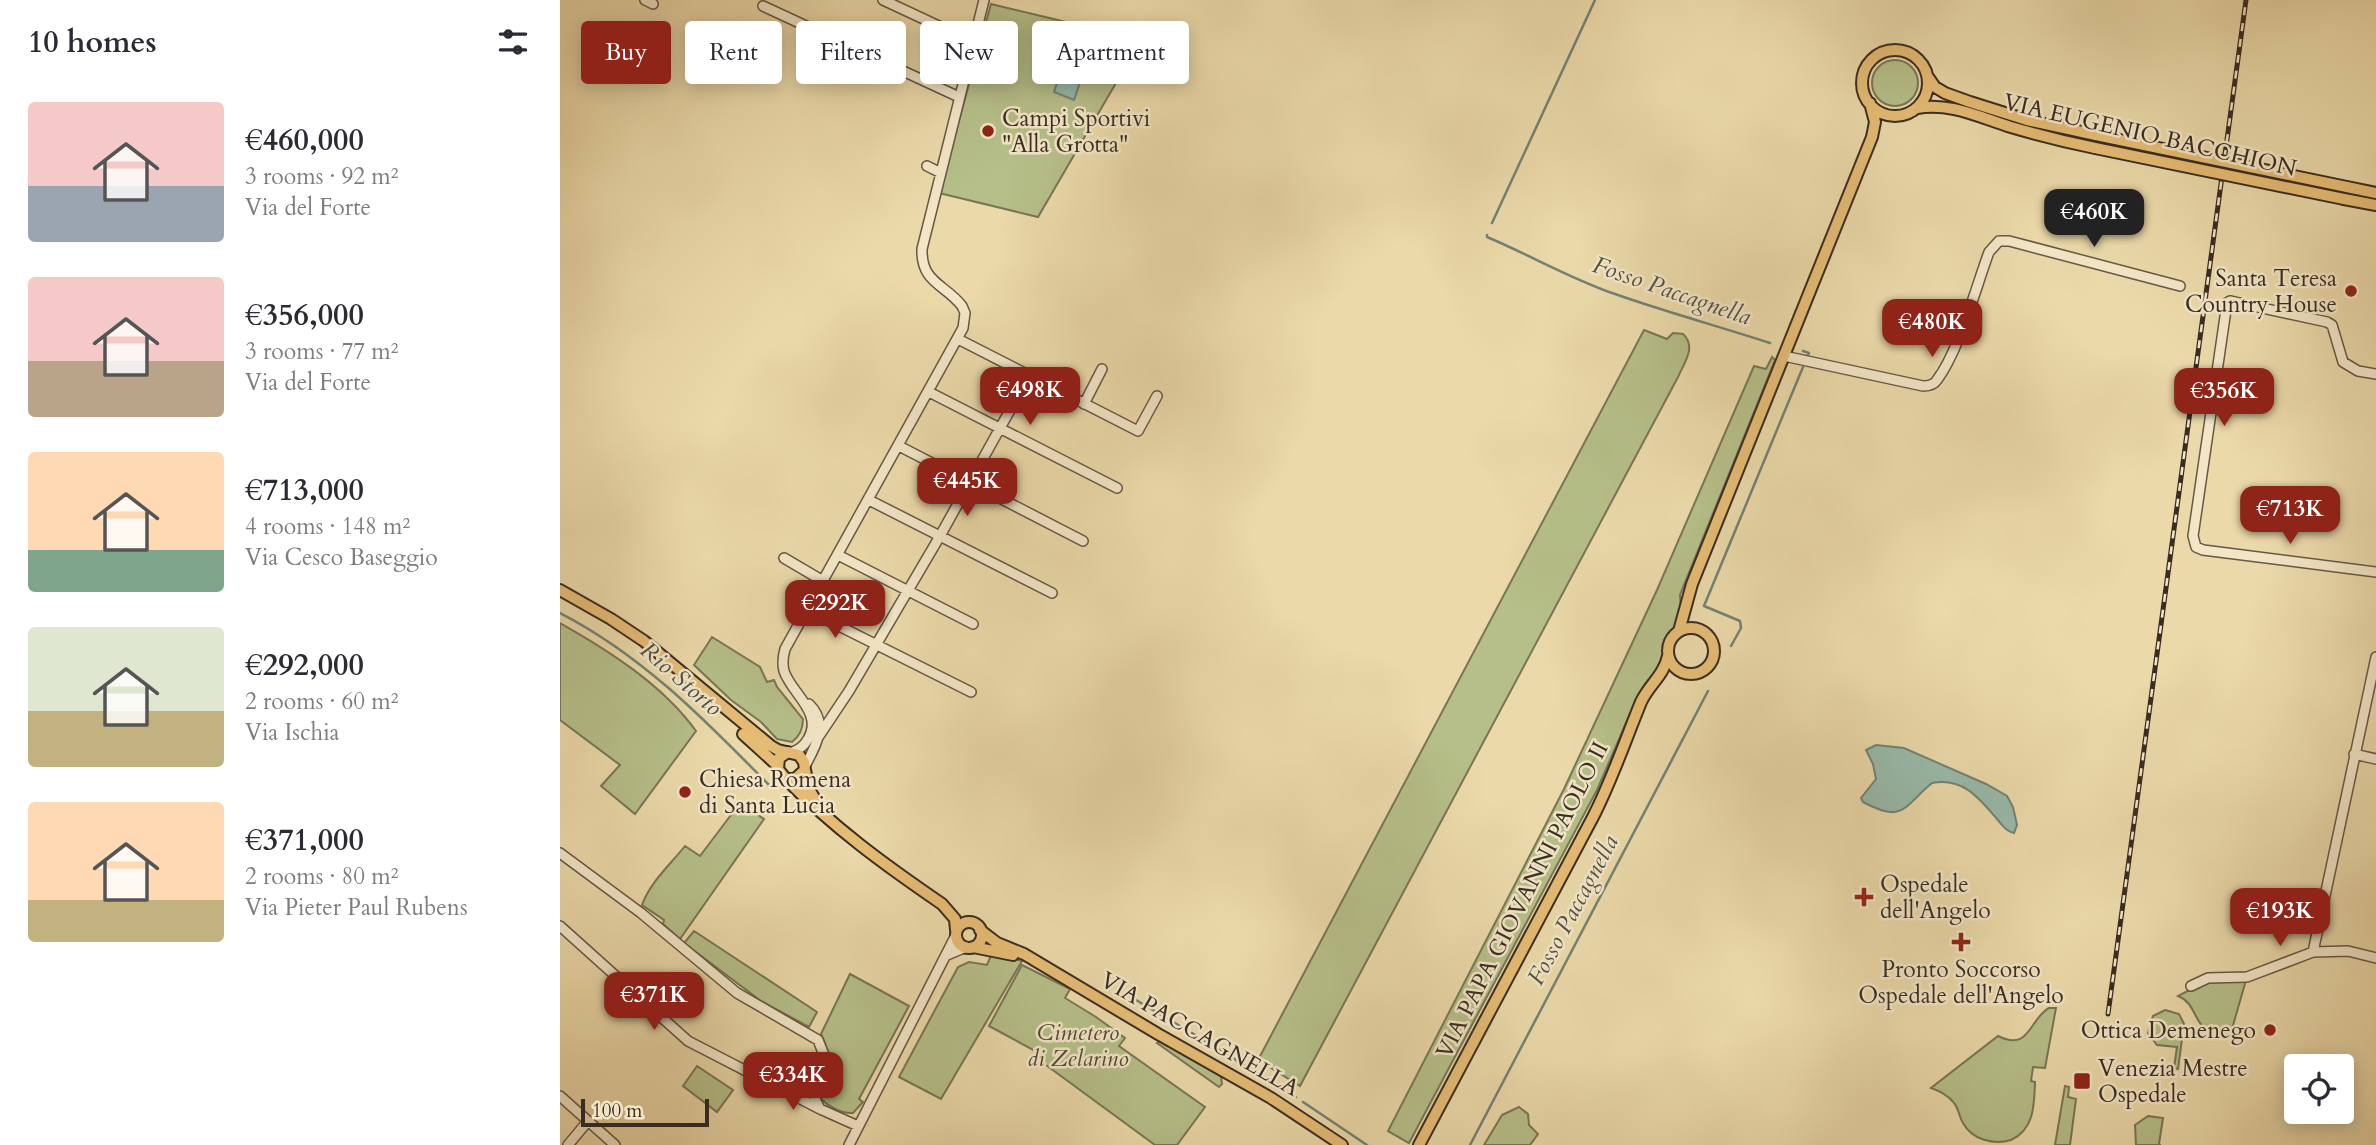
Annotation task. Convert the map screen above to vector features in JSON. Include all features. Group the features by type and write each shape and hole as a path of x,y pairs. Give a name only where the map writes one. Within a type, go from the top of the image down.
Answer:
{"main road":[{"path":"1683,673 1672,666 1668,656 1670,641 1679,631 1689,592 1872,137 1875,122 1864,93 1863,75 1868,64 1880,54 1896,50 1909,52 1920,61 1928,77 1926,93 1917,108 1898,115 1872,137"},
{"name":"VIA EUGENIO BACCHION","path":"1928,77 1945,93 2027,120 2346,193 2376,205"},
{"path":"1870,103 1883,113 1898,115"},
{"name":"VIA EUGENIO BACCHION","path":"1917,108 1945,106 2022,130 2095,148 2346,193 2376,193"},
{"path":"560,590 644,641 771,746 801,756 809,789 827,819"},
{"path":"1656,681 1666,675 1701,672 1712,660 1712,642 1691,618 1689,592"},
{"path":"1679,631 1688,628 1700,630"},
{"name":"VIA PAPA GIOVANNI PAOLO II","path":"1418,1143 1593,817 1614,773 1642,701 1664,669 1668,656"},
{"path":"708,696 827,819"},
{"path":"777,765 780,757 790,752"},
{"path":"786,779 797,778 805,768"},
{"name":"VIA PACCAGNELLA","path":"827,819 867,852 942,904 960,913 997,943 1017,950 1272,1098 1342,1145"},
{"path":"942,904 955,919 956,933 958,942 970,947 980,940 976,926 962,923 956,933"},
{"name":"VIA PACCAGNELLA","path":"970,947 1036,961"}],"street":[{"path":"883,0 927,21"},
{"path":"979,21 984,0"},
{"path":"763,6 960,97"},
{"path":"819,736 820,719 786,675 783,662 785,649 929,392 965,321 962,306 957,299 932,280 922,263 922,249 963,84"},
{"path":"927,166 941,173"},
{"path":"1784,356 1923,386 1932,385 1951,355 1989,252 1999,241 2009,241 2179,286"},
{"path":"2376,374 2358,371 2343,362 2332,325 2327,322 2230,301 2227,303 2193,536 2196,547 2376,572"},
{"path":"958,339 1138,431 1157,396"},
{"path":"1084,404 1102,369"},
{"path":"805,768 819,736 849,691 940,536 1029,376"},
{"path":"929,392 1118,488"},
{"path":"899,446 1083,541"},
{"path":"869,499 1052,593"},
{"path":"838,555 973,624"},
{"path":"784,558 823,581"},
{"path":"807,610 971,692"},
{"path":"2313,952 2376,657"},
{"path":"790,752 799,750 807,742 812,726 809,711 801,695"},
{"path":"2354,754 2376,759"},
{"path":"560,847 737,993 818,1040 824,1055 814,1088 820,1109"},
{"path":"560,853 595,877"},
{"path":"560,926 688,1041 858,1126"},
{"path":"849,1145 956,933"},
{"path":"947,955 970,947"},
{"path":"2191,986 2208,978 2247,978 2313,952 2348,951 2376,958"},
{"path":"782,1088 803,1096 814,1088"},
{"path":"560,1096 615,1145"},
{"path":"568,1145 588,1121"}],"green space":[{"path":"991,4 1062,21 1032,21 1032,84 1115,84 1038,217 939,193 969,84 1018,84 1018,21 986,21"},
{"path":"1895,60 1904,61 1911,67 1917,74 1917,92 1911,99 1904,105 1895,106 1886,105 1879,99 1873,92 1872,83 1873,74 1879,67 1886,61"},
{"path":"1644,330 1667,339 1673,333 1683,334 1689,344 1686,361 1300,1086 1258,1060"},
{"path":"1772,357 1775,360 1680,595 1681,611 1675,628 1666,641 1665,656 1635,702 1597,790 1409,1143 1388,1131 1564,789 1657,590 1754,366 1766,369"},
{"path":"560,623 634,670 668,699 696,731 635,814 601,786 620,765 560,720"},
{"path":"712,637 760,667 767,682 774,680 803,719 801,732 792,742 777,739 694,665"},
{"path":"740,803 764,819 680,939 663,924 664,920 642,905 656,881 685,846 700,856"},
{"path":"694,931 817,1012 809,1027 761,1001 684,943"},
{"path":"992,953 1022,961 941,1099 899,1077 958,967 969,962 987,965"},
{"name":"Cimetero di Zelarino","path":"1022,965 1070,989 1065,998 1125,1038 1119,1046 1205,1107 1177,1145 1155,1145 1035,1057 1037,1052 989,1026"},
{"path":"850,974 909,1006 859,1099 863,1102 853,1113 835,1109 820,1098 828,1061 821,1034"},
{"path":"2208,980 2246,980 2230,1036 2203,1027 2188,1003 2178,996"},
{"path":"2049,1008 2056,1008 2045,1068 2033,1067 2031,1081 2035,1082 2034,1099 2029,1123 2011,1140 1984,1140 1972,1134 1952,1100 1931,1088 1998,1036 2009,1040 2023,1037"},
{"path":"2165,1010 2179,1014 2184,1024 2178,1069 2174,1068 2177,1047 2157,1045 2148,1033 2153,1016"},
{"path":"1160,1041 1221,1076 1222,1084 1219,1087 1157,1043"},
{"path":"697,1066 733,1090 717,1112 683,1086"},
{"path":"2065,1086 2069,1087 2068,1097 2076,1099 2070,1145 2055,1145"},
{"path":"1519,1107 1528,1114 1529,1125 1538,1134 1530,1145 1484,1145 1502,1115"},
{"path":"2148,1116 2163,1118 2160,1145 2136,1145 2135,1125"}],"shaded area":[{"path":"1057,84 1079,84 1074,100 1054,92"},
{"path":"1876,745 1904,748 2007,796 2017,825 2014,833 2005,828 1977,797 1953,783 1932,783 1902,810 1895,812 1887,812 1863,802 1861,798 1876,779 1866,750"}],"waterway":[{"name":"Fosso Paccagnella","path":"1492,223 1595,0"},
{"name":"Fosso Paccagnella","path":"1487,235 1599,288 1770,343"},
{"name":"Fosso Paccagnella","path":"1803,351 1809,353 1807,357"},
{"name":"Fosso Paccagnella","path":"1731,646 1741,628 1740,621 1704,606 1803,367"},
{"name":"Rio Storto","path":"560,613 618,648 671,690 769,785"},
{"name":"Fosso Paccagnella","path":"1470,1145 1708,691"},
{"name":"Rio Storto","path":"1131,997 1185,1029"},
{"name":"Rio Storto","path":"1192,1033 1296,1097"},
{"name":"Rio Storto","path":"1303,1102 1367,1145"}],"railway":[{"path":"2108,1014 2246,0"}],"place":[{"name":"Campi Sportivi \"Alla Grotta\"","path":"988,131"},
{"name":"Santa Teresa Country House","path":"2351,291"},
{"name":"Chiesa Romena di Santa Lucia","path":"685,792"},
{"name":"Ospedale dell'Angelo","path":"1864,897"},
{"name":"Pronto Soccorso Ospedale dell'Angelo","path":"1961,942"},
{"name":"Ottica Demenego","path":"2270,1030"},
{"name":"Venezia Mestre Ospedale","path":"2082,1081"}]}
